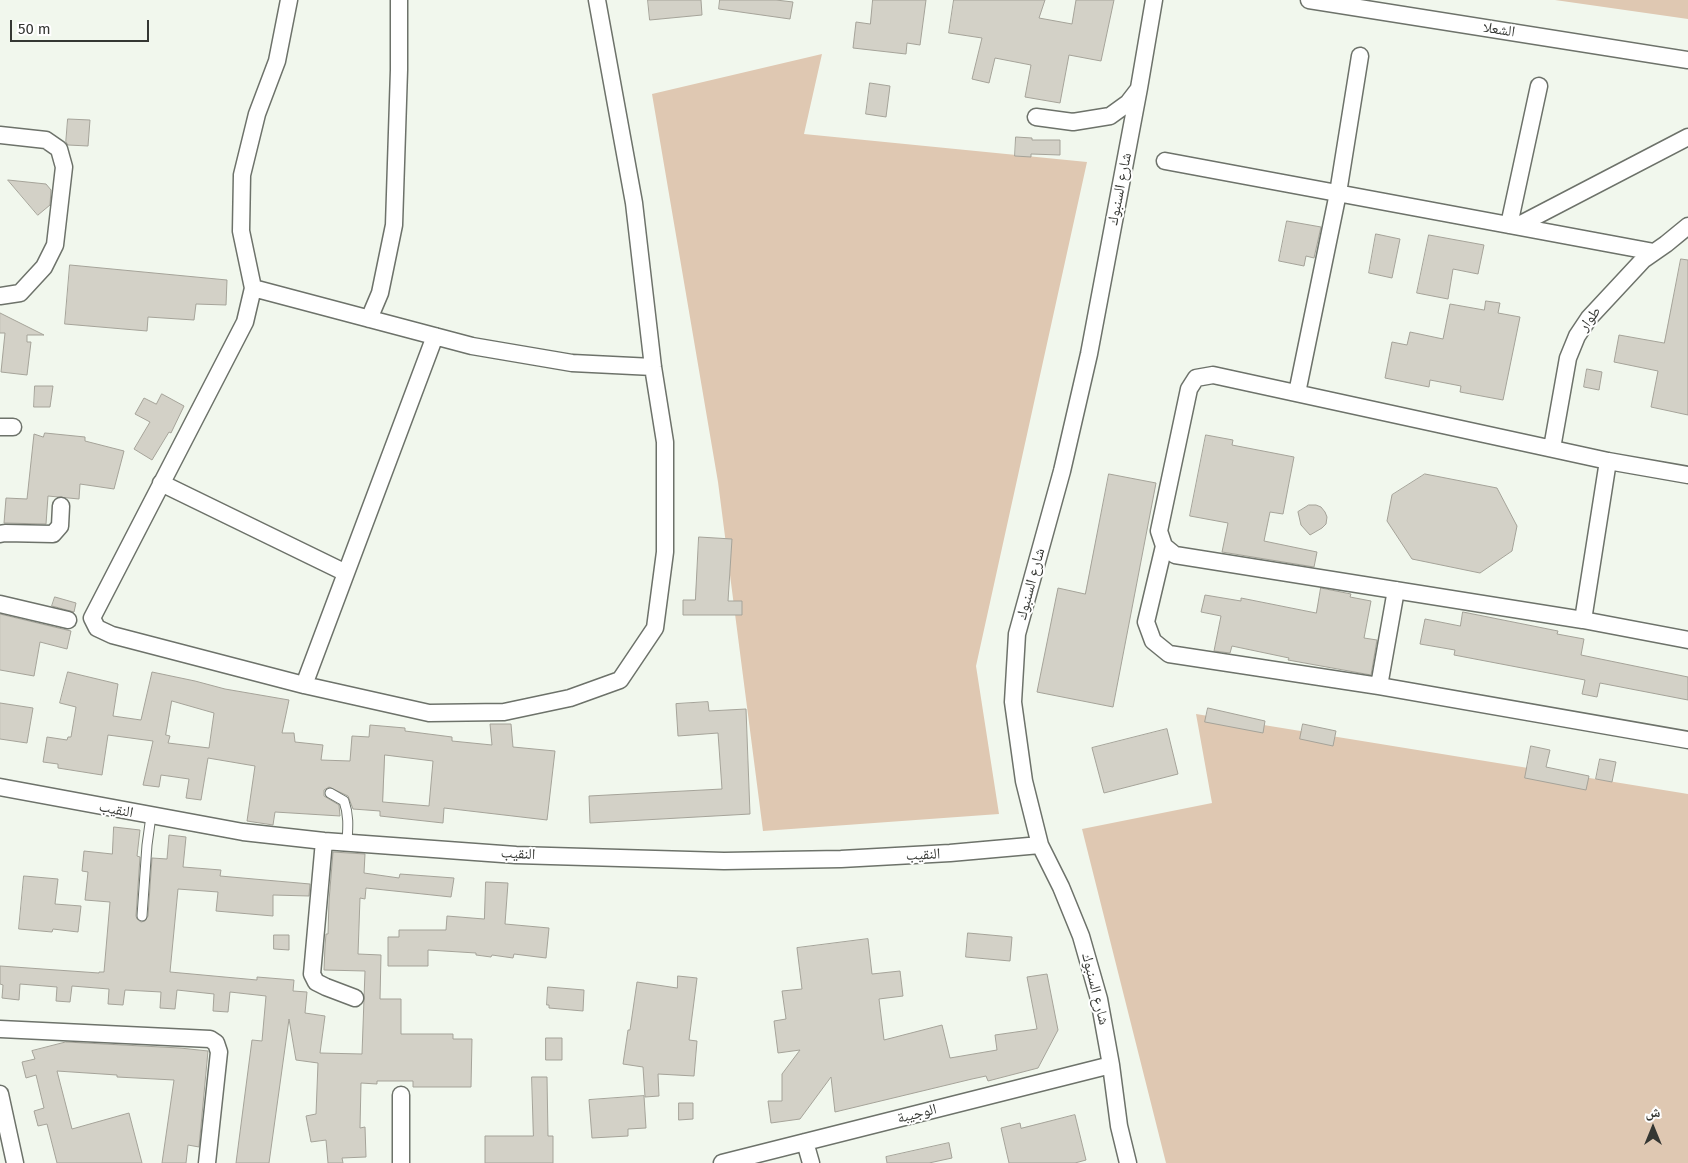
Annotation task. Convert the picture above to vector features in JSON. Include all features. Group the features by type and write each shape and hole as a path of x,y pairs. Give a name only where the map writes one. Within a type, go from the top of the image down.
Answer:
{"street":[{"path":"289,0 277,61 257,114 242,175 241,231 253,288 245,322 92,618 97,628 112,635 304,685 429,714 504,712 570,698 620,680 655,628 665,552 665,442 653,367 634,203 597,0"},
{"path":"369,319 380,293 394,225 400,70 399,0"},
{"name":"شارع السنبوك","path":"1128,1163 1119,1126 1111,1065 1099,999 1081,936 1061,887 1040,845 1024,782 1013,702 1017,634 1062,471 1089,354 1154,0"},
{"name":"الشعلا","path":"1309,0 1688,60"},
{"path":"1297,393 1338,193 1360,56"},
{"path":"1513,225 1539,86"},
{"path":"1036,116 1073,122 1110,116 1128,103 1139,88"},
{"path":"0,135 46,140 59,149 64,167 55,244 44,267 20,293 0,296"},
{"path":"1513,225 1688,137"},
{"path":"1165,161 1654,252"},
{"name":"طوار","path":"1552,448 1568,358 1577,336 1589,318 1632,271 1688,226"},
{"path":"253,288 472,346 572,363 653,367"},
{"path":"304,685 434,336"},
{"path":"1688,476 1608,461 1213,375 1196,378 1189,389 1159,531 1164,546 1146,622 1153,642 1169,654 1379,686 1688,740"},
{"path":"1583,620 1608,461"},
{"path":"161,484 346,574"},
{"path":"0,534 53,534 60,526 61,506"},
{"path":"1164,546 1175,555 1583,620 1688,640"},
{"path":"1379,686 1396,590"},
{"path":"0,604 68,620"},
{"name":"النقيب","path":"0,788 243,832 324,841 516,855 724,861 841,859 950,853 1040,845"},
{"path":"324,841 312,974 316,982 356,998"},
{"path":"0,1029 210,1039 216,1043 219,1052 207,1163"},
{"name":"الوجيبة","path":"722,1163 1111,1065"},
{"path":"0,1094 15,1163"},
{"path":"401,1095 401,1163"},
{"path":"805,1142 811,1163"}],"lane":[{"path":"330,793 344,801 348,811 347,842"},
{"path":"142,916 150,816"}],"shaded area":[{"path":"1555,0 1688,0 1688,19"},
{"path":"822,54 804,134 1087,162 976,666 999,814 763,831 718,482 652,94"},
{"path":"1196,714 1688,794 1688,1163 1166,1163 1082,829 1212,803"}],"building":[{"path":"648,0 701,0 702,15 650,20"},
{"path":"720,0 776,0 793,2 790,19 719,9"},
{"path":"873,0 926,0 920,45 907,43 906,54 853,48 856,22 870,24"},
{"path":"954,0 1045,0 1039,18 1072,24 1076,0 1114,0 1101,61 1069,55 1060,103 1025,97 1031,65 995,58 989,83 972,79 982,38 949,33"},
{"path":"870,83 890,86 886,117 866,114"},
{"path":"68,119 90,120 88,146 68,145 66,142"},
{"path":"1016,137 1032,138 1032,140 1060,140 1060,155 1031,154 1031,157 1015,156"},
{"path":"8,180 46,184 51,190 50,205 38,215"},
{"path":"1287,221 1321,227 1314,258 1306,256 1304,266 1279,261"},
{"path":"1376,234 1400,239 1392,278 1369,273"},
{"path":"1429,235 1484,245 1478,274 1453,269 1448,299 1417,293"},
{"path":"1681,259 1688,260 1688,415 1651,407 1658,371 1614,362 1619,335 1664,343"},
{"path":"70,265 227,280 226,305 196,304 194,320 148,317 147,331 65,324"},
{"path":"1486,301 1500,303 1498,313 1520,317 1503,400 1460,392 1461,386 1430,380 1429,387 1385,378 1392,342 1407,345 1410,332 1443,339 1450,304 1484,310"},
{"path":"0,313 44,335 27,335 27,342 31,342 27,375 1,372 5,333 0,333"},
{"path":"1587,369 1602,372 1599,390 1584,387"},
{"path":"35,386 53,386 50,407 34,407"},
{"path":"162,394 184,406 171,433 169,432 152,460 134,449 150,422 135,414 144,398 156,404"},
{"path":"45,433 85,437 85,441 124,451 114,489 80,484 79,499 48,496 46,524 4,523 6,498 27,499 34,434 43,437"},
{"path":"1206,435 1233,440 1232,445 1294,457 1283,514 1270,512 1264,541 1317,552 1314,567 1222,552 1228,523 1190,516"},
{"path":"1109,474 1156,483 1113,707 1037,692 1058,588 1085,594"},
{"path":"1425,474 1497,488 1517,526 1512,551 1480,573 1412,559 1387,521 1392,495"},
{"path":"1309,505 1321,507 1327,517 1326,524 1310,535 1301,525 1298,512"},
{"path":"699,537 732,539 728,601 742,601 742,615 683,615 683,600 695,600"},
{"path":"1321,588 1351,594 1350,597 1371,601 1364,638 1377,640 1371,675 1288,660 1289,658 1232,646 1230,653 1214,651 1221,616 1201,612 1205,595 1241,601 1241,598 1316,613"},
{"path":"55,597 76,603 74,612 52,606"},
{"path":"1463,612 1558,631 1557,634 1584,639 1581,655 1688,677 1688,700 1600,683 1597,697 1582,694 1585,680 1454,655 1455,650 1420,644 1425,619 1460,626"},
{"path":"0,614 71,631 67,649 40,642 34,676 0,670"},
{"path":"68,672 118,684 113,716 141,720 152,672 225,689 289,700 282,733 294,733 295,742 323,745 321,760 350,761 352,736 369,737 370,725 405,728 405,731 452,737 452,741 492,745 490,724 511,724 513,747 555,751 547,820 444,808 443,823 380,816 380,811 353,809 348,796 329,787 324,790 324,796 339,805 340,816 275,812 273,825 247,821 255,766 208,758 201,800 186,798 189,779 161,775 159,787 143,785 153,741 108,735 102,775 58,768 58,764 43,762 47,737 67,740 68,737 71,737 76,707 60,703","holes":["172,701 214,713 209,748 168,743 170,736 166,735","385,755 433,761 429,806 383,802"]},
{"path":"708,702 709,711 746,709 750,814 590,823 589,796 722,789 718,733 678,736 676,704"},
{"path":"0,703 33,708 27,743 0,739"},
{"path":"1208,708 1265,721 1263,733 1205,722"},
{"path":"1303,724 1336,731 1333,746 1300,739"},
{"path":"1167,729 1178,774 1104,793 1092,748"},
{"path":"1531,746 1550,750 1546,767 1589,776 1586,790 1525,778"},
{"path":"1600,759 1616,762 1612,782 1596,779"},
{"path":"114,827 140,830 137,856 140,857 136,916 141,922 145,921 148,916 152,858 167,859 169,835 186,837 183,867 221,870 220,876 310,884 309,896 273,895 273,916 216,911 218,892 178,889 170,972 257,980 257,977 294,980 293,991 307,992 305,1013 325,1016 320,1053 362,1054 365,971 324,970 333,852 365,854 364,873 399,878 400,874 454,878 451,897 366,888 365,899 360,898 358,954 381,955 380,999 401,999 401,1034 453,1034 453,1039 472,1039 471,1087 413,1087 413,1081 377,1081 377,1084 361,1083 360,1128 365,1127 366,1157 342,1158 343,1163 328,1163 326,1140 311,1142 306,1116 316,1114 318,1063 296,1060 289,1019 269,1163 236,1163 252,1040 262,1041 266,996 230,992 228,1012 213,1011 214,994 177,990 175,1009 160,1008 161,992 125,990 123,1005 108,1004 109,989 72,986 70,1002 56,1001 57,987 20,984 19,1000 2,998 3,985 0,984 0,966 104,972 110,902 85,900 88,872 82,871 84,851 112,854"},
{"path":"24,876 58,879 55,904 81,906 78,932 53,929 52,932 19,929"},
{"path":"486,882 508,883 505,924 549,928 546,958 514,954 513,958 492,955 491,957 476,955 476,953 428,950 428,966 388,966 388,937 399,937 399,930 446,930 447,916 484,919"},
{"path":"968,933 1012,937 1010,961 966,957"},
{"path":"274,935 289,935 289,950 274,949"},
{"path":"868,939 872,974 900,971 903,996 879,999 884,1040 942,1025 950,1058 997,1050 995,1035 1037,1029 1027,977 1047,974 1058,1030 1038,1068 988,1081 986,1076 972,1079 835,1112 831,1077 800,1119 771,1123 768,1101 782,1101 782,1074 800,1050 778,1053 774,1021 786,1019 782,991 802,989 797,948"},
{"path":"678,976 697,978 689,1040 697,1041 694,1076 658,1074 659,1096 645,1097 643,1067 623,1064 637,982 677,988"},
{"path":"548,987 584,990 583,1011 549,1008 549,1005 547,1005"},
{"path":"546,1038 562,1038 562,1060 546,1060"},
{"path":"66,1042 208,1051 199,1147 188,1145 186,1163 162,1163 174,1080 57,1071 72,1129 129,1113 142,1163 57,1163 47,1124 38,1126 34,1111 44,1108 36,1075 26,1078 22,1062 35,1059 32,1051"},
{"path":"532,1077 547,1077 548,1136 553,1136 553,1163 485,1163 485,1136 533,1136"},
{"path":"644,1096 646,1128 628,1129 628,1136 592,1138 589,1100"},
{"path":"679,1103 693,1103 693,1119 679,1120"},
{"path":"1075,1115 1086,1160 1075,1163 1009,1163 1001,1128 1020,1123 1021,1128"},
{"path":"949,1143 952,1158 929,1163 887,1163 886,1157"}]}
